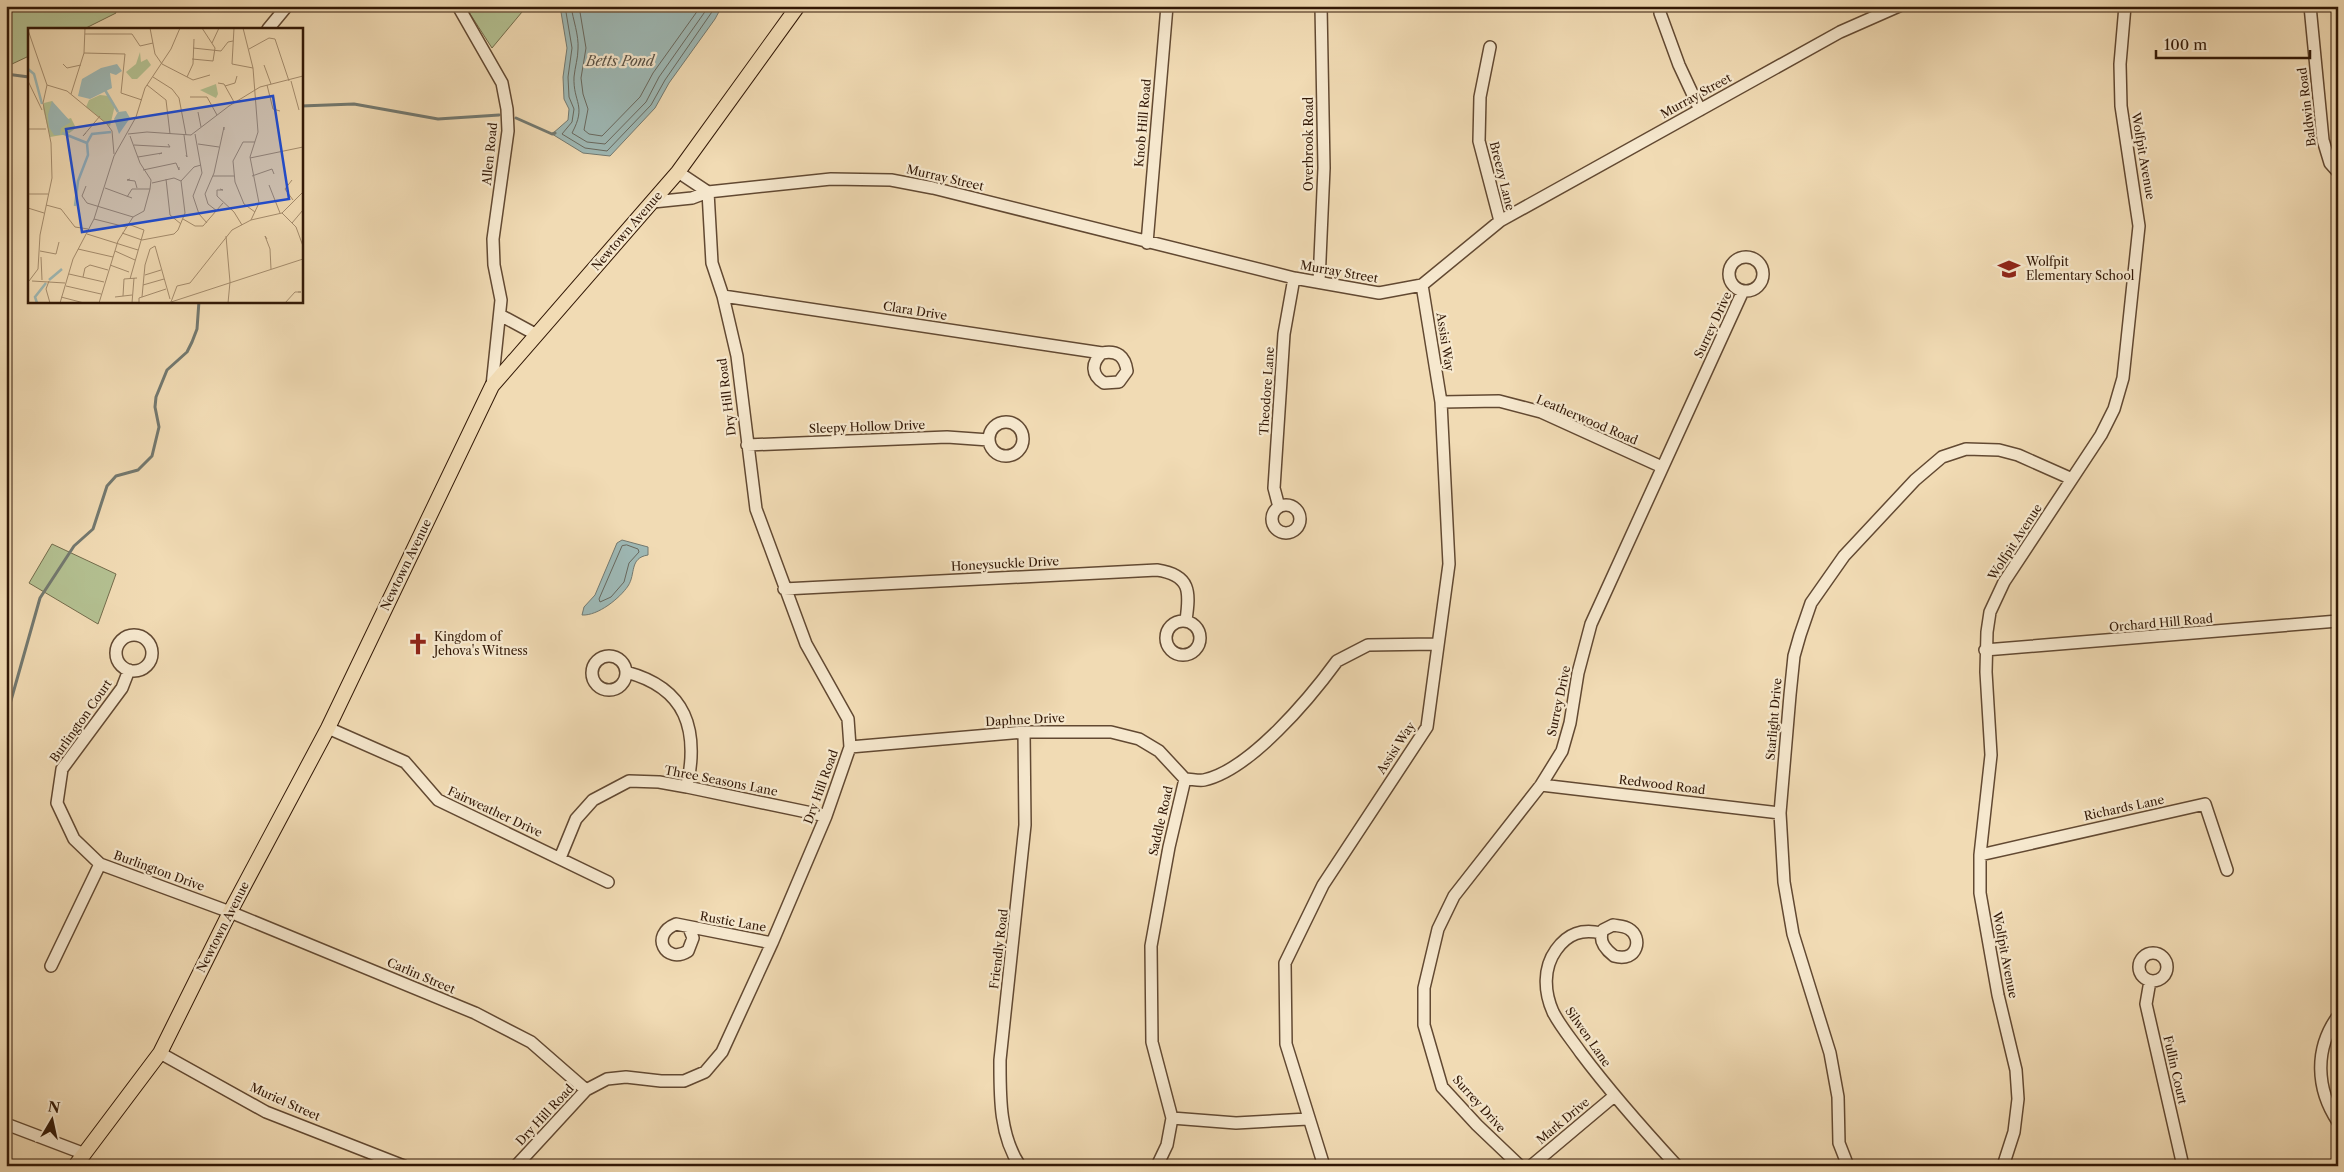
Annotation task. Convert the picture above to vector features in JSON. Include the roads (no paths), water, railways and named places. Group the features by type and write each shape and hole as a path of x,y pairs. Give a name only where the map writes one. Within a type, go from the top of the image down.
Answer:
{"main road":[{"name":"Newtown Avenue","path":"75,1166 160,1053 230,912 328,728 492,386 678,172 798,6"}],"street":[{"path":"269,28 287,6"},
{"name":"Allen Road","path":"458,6 502,83 507,109 508,131 493,239 494,265 501,300 492,386"},
{"name":"Knob Hill Road","path":"1147,243 1167,6"},
{"name":"Overbrook Road","path":"1319,282 1324,168 1321,6"},
{"path":"1660,6 1660,13 1679,66 1700,110"},
{"name":"Murray Street","path":"653,202 692,198 708,192 831,179 891,180 942,190 1147,243 1294,278 1379,294 1422,285 1500,222 1840,32 1899,6"},
{"name":"Wolfpit Avenue","path":"2003,1166 2016,1126 2018,1090 1982,909 1980,855 1991,755 1985,650 1988,622 1999,591 2100,435 2114,408 2121,388 2127,354 2139,226 2138,206 2121,106 2120,64 2125,6"},
{"name":"Baldwin Road","path":"2310,6 2323,140 2330,162 2338,172"},
{"name":"Breezy Lane","path":"1490,47 1480,97 1479,141 1500,222"},
{"path":"678,172 708,192"},
{"name":"Dry Hill Road","path":"522,1164 586,1090 607,1078 626,1077 661,1081 684,1080 705,1072 722,1052 772,943 826,816 850,747 848,719 806,644 784,589 756,509 737,356 723,296 712,264 708,192"},
{"name":"Theodore Lane","path":"1279,507 1274,488 1284,334 1294,278"},
{"name":"Assisi Way","path":"1324,1166 1286,1044 1285,963 1323,884 1426,727 1436,644 1449,564 1441,402 1422,285"},
{"name":"Surrey Drive","path":"1520,1166 1477,1126 1442,1087 1424,1025 1424,988 1438,929 1454,896 1540,785 1562,751 1570,722 1578,673 1591,624 1743,291"},
{"name":"Clara Drive","path":"723,296 1102,353"},
{"path":"500,315 536,335"},
{"name":"Leatherwood Road","path":"1441,402 1499,401 1541,412 1662,467"},
{"name":"Sleepy Hollow Drive","path":"747,444 947,437 989,440"},
{"name":"Starlight Drive","path":"1848,1166 1839,1142 1838,1097 1830,1053 1793,934 1784,882 1780,813 1794,656 1812,603 1844,556 1928,467 1953,452 1980,448 2018,455 2072,479"},
{"name":"Honeysuckle Drive","path":"784,589 1157,570 1170,572 1179,577 1187,586 1189,596 1186,620"},
{"name":"Orchard Hill Road","path":"1985,650 2338,621"},
{"name":"Saddle Road","path":"1157,1166 1167,1145 1172,1118 1152,1042 1151,946 1169,847 1185,779 1203,780 1229,770 1253,753 1269,739 1336,661 1350,653 1368,645 1436,644"},
{"name":"Burlington Court","path":"100,864 74,839 58,803 62,769 122,688 128,670"},
{"path":"626,672 660,685 681,710 692,739 692,762 687,787"},
{"name":"Fairweather Drive","path":"328,728 405,762 438,800 608,882"},
{"name":"Daphne Drive","path":"850,747 1024,732 1111,732 1139,739 1159,751 1185,779"},
{"name":"Friendly Road","path":"1020,1166 1005,1133 1000,1096 1000,1060 1025,825 1024,732"},
{"name":"Three Seasons Lane","path":"560,858 576,819 593,800 629,781 659,782 826,816"},
{"name":"Redwood Road","path":"1540,785 1780,813"},
{"name":"Richards Lane","path":"1980,855 2205,804 2227,870"},
{"name":"Burlington Drive","path":"52,966 100,864 230,912"},
{"name":"Carlin Street","path":"230,912 483,1017 530,1042 586,1090"},
{"name":"Rustic Lane","path":"689,928 772,943"},
{"name":"Silwen Lane","path":"1601,933 1580,931 1564,939 1551,957 1546,972 1548,994 1558,1019 1613,1097 1677,1166"},
{"name":"Fullin Court","path":"2150,981 2146,1004 2183,1166"},
{"path":"2338,1016 2329,1028 2322,1050 2320,1069 2322,1090 2329,1109 2338,1122"},
{"name":"Muriel Street","path":"160,1053 266,1112 404,1166"},
{"name":"Mark Drive","path":"1531,1166 1613,1097"},
{"path":"1172,1118 1236,1123 1308,1119"},
{"path":"6,1124 85,1154"}],"water":[{"name":"Betts Pond","path":"560,6 722,6 715,19 669,83 655,108 610,156 583,153 552,134 568,120 569,109 564,99 563,77 567,48"},
{"path":"622,540 648,547 648,555 638,559 635,563 628,586 620,596 595,613 582,615 584,607 595,595 617,543"}],"waterway":[{"path":"6,74 28,77"},
{"path":"302,106 354,104 438,119 499,115"},
{"path":"516,118 552,134 555,133"},
{"path":"6,718 40,598 74,546 93,529 107,486 116,476 138,470 152,456 159,427 155,407 156,397 167,370 187,352 192,342 197,329 199,302"}],"place":[{"name":"Wolfpit Elementary School","path":"2009,269"},
{"name":"Kingdom of Jehova's Witness","path":"418,644"}]}
